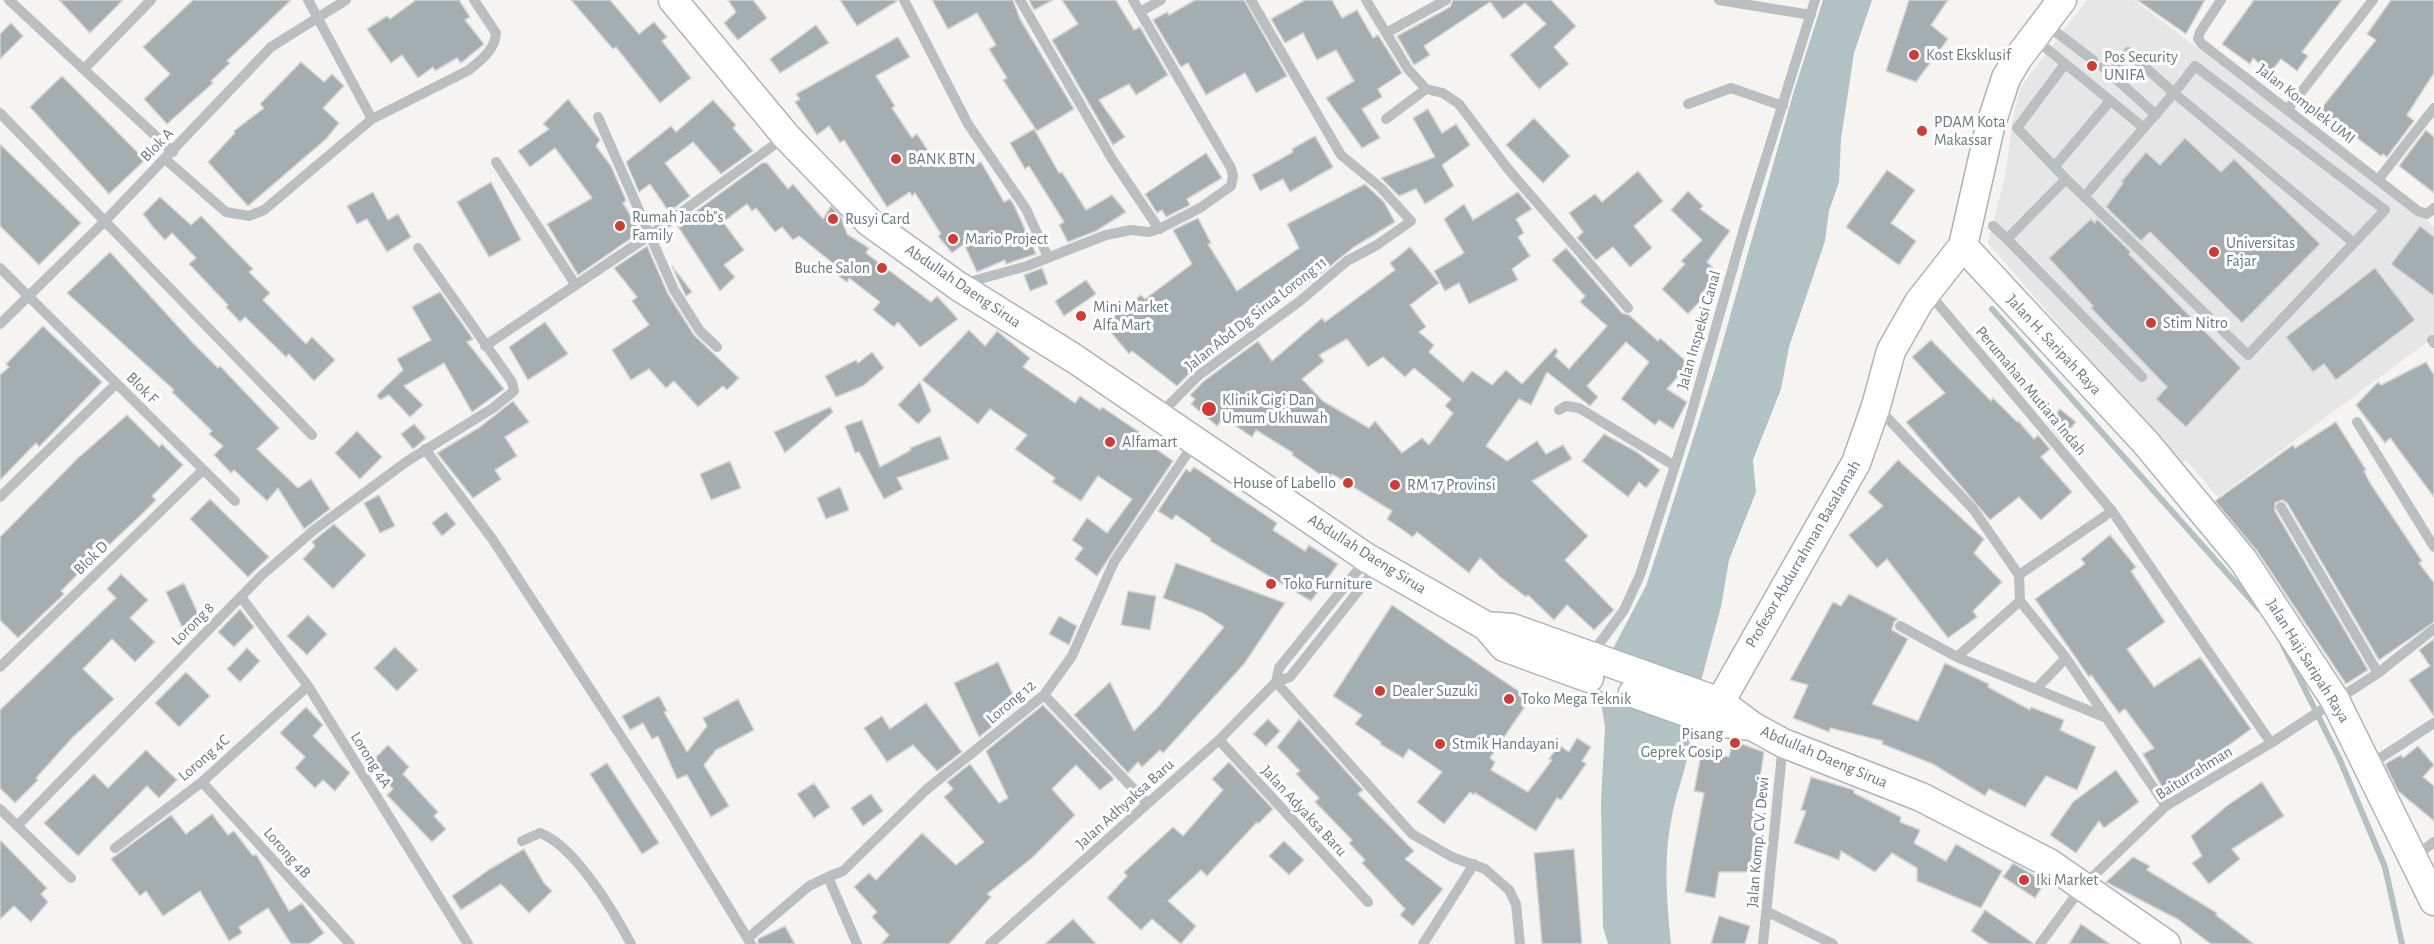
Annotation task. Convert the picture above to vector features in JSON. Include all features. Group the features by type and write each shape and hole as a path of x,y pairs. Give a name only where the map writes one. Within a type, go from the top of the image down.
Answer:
{"main road":[{"name":"Abdullah Daeng Sirua","path":"673,0 786,136 869,222 958,286 1076,359 1373,561 1486,627 1512,628 1589,658 1720,702 1752,726 1783,743 1921,797 2049,863 2166,944"},
{"name":"Profesor Abdurrahman Basalamah","path":"1720,702 1856,463 1876,406 1890,351 1947,266 2006,78 2038,30 2062,0"},
{"name":"Jalan H. Saripah Raya","path":"1947,266 2146,443"},
{"name":"Jalan Haji Saripah Raya","path":"2146,443 2243,561 2335,700 2368,766 2423,850 2434,902"},
{"path":"1486,627 1504,647 1530,657 1704,719 1752,726"}],"street":[{"path":"9,0 85,68 216,206 226,212 249,216 264,210 372,119 469,70 482,59 493,46 496,33 474,0"},
{"path":"85,68 151,0"},
{"path":"308,0 319,16 372,119"},
{"name":"Blok A","path":"0,324 104,222 271,47 346,0"},
{"path":"904,0 968,124 994,167 1026,209 1048,257"},
{"path":"1020,0 1106,148 1159,229"},
{"path":"958,286 1048,257 1106,235 1131,230 1149,232 1159,229 1200,208 1229,188 1233,176 1231,168 1133,0"},
{"path":"1140,12 1161,0"},
{"name":"Jalan Abd Dg Sirua Lorong 11","path":"1158,416 1199,375 1300,301 1347,261 1377,245 1411,220 1381,188 1341,155 1251,0"},
{"path":"1366,0 1408,69 1426,89 1443,93 1459,104 1508,169 1628,308"},
{"path":"1386,33 1446,0"},
{"path":"1719,0 1811,15"},
{"name":"Jalan Inspeksi Canal","path":"1589,658 1612,629 1632,594 1675,466 1745,225 1815,0"},
{"name":"Jalan Komplek UMI","path":"2222,0 2200,32 2198,39 2421,213 2427,214 2433,209"},
{"path":"2288,109 2373,0"},
{"path":"2038,30 2099,61 2156,115"},
{"path":"2038,30 2065,64 2144,128"},
{"path":"2099,61 2128,52 2354,243"},
{"path":"2065,64 2017,128 2084,197 2248,355 2385,210 2195,66 2156,115 2084,197"},
{"path":"1688,104 1731,88 1783,106"},
{"path":"1386,119 1426,89"},
{"path":"2055,166 2110,101"},
{"path":"2378,180 2434,108"},
{"path":"0,113 312,435"},
{"path":"598,117 674,290 700,332 717,347"},
{"path":"418,248 486,346 650,235 786,136"},
{"path":"496,162 575,284"},
{"path":"2007,239 2066,179"},
{"path":"1994,226 2142,377"},
{"name":"Perumahan Mutiara Indah","path":"1947,266 2271,743"},
{"name":"Blok F","path":"0,268 235,501"},
{"name":"Lorong 8","path":"17,826 261,576 314,530 406,462 493,408 514,391 512,382 486,346"},
{"path":"0,497 116,384"},
{"path":"1559,410 1566,406 1579,408 1675,466"},
{"path":"1876,406 1973,509 2019,575 2020,601 2066,658 2166,806"},
{"path":"2357,422 2434,547"},
{"name":"Lorong 12","path":"750,941 809,886 843,871 927,789 1044,695 1072,656 1114,562 1195,441"},
{"path":"423,450 493,540 669,810 750,941"},
{"name":"Blok D","path":"0,667 203,470"},
{"path":"2282,507 2378,673"},
{"path":"2019,575 2112,511"},
{"path":"1373,561 1279,669 1276,682 1412,834 1452,857 1473,864 1500,880 1509,890 1516,904 1520,944"},
{"name":"Lorong 4A","path":"241,597 308,686 468,944"},
{"path":"1957,657 2020,601"},
{"path":"1900,626 1957,657 2109,719"},
{"name":"Baiturrahman","path":"2040,944 2082,887 2166,806 2271,743 2378,673 2434,629"},
{"path":"2037,688 2066,658"},
{"name":"Jalan Adhyaksa Baru","path":"990,944 1219,740 1276,682"},
{"name":"Lorong 4C","path":"115,848 202,782 308,686"},
{"path":"1044,695 1147,803"},
{"path":"2368,766 2434,723"},
{"name":"Jalan Adyaksa Baru","path":"1219,740 1368,902"},
{"name":"Jalan Komp. CV. Dewi","path":"1763,944 1783,743"},
{"name":"Lorong 4B","path":"202,782 350,944"},
{"path":"0,809 71,878"},
{"path":"522,842 540,833 555,842 600,891 631,944"},
{"path":"1423,944 1473,864"},
{"path":"828,877 857,944"},
{"path":"1767,912 1833,944"}],"shaded area":[{"path":"1823,0 1872,0 1854,53 1841,139 1839,182 1829,211 1825,241 1789,347 1781,389 1753,460 1756,492 1729,560 1721,607 1699,688 1609,656 1646,586 1663,534 1715,369 1794,91"},
{"name":"Universitas Fajar","path":"2087,0 2134,0 2434,226 2434,337 2218,497 2186,460 2181,466 1988,243 2005,176 2013,117 2021,86"},
{"path":"1599,690 1690,722 1687,758 1672,816 1667,848 1667,896 1671,944 1608,944 1603,927 1601,801 1605,727"}],"building":[{"path":"59,0 123,0 90,33"},
{"path":"193,0 291,0 227,61 230,63 211,81 213,83 167,124 144,99 170,74 143,47"},
{"path":"416,0 459,0 470,17 465,20 484,44 461,63 457,58 435,71 433,67 418,78 402,55 391,63 367,29 387,16 390,19"},
{"path":"571,0 610,0 639,34 654,22 667,37 662,41 691,78 660,103 616,47 613,49"},
{"path":"728,0 753,0 767,18 738,40 724,23 736,12"},
{"path":"840,0 897,0 897,1 857,26"},
{"path":"932,0 1013,0 1020,19 1074,109 1037,131 1003,80 1007,78 989,49 996,45 977,13 948,29"},
{"path":"1029,0 1053,0 1034,10"},
{"path":"1062,0 1116,0 1134,30 1140,27 1168,75 1136,95 1129,84 1099,100 1125,137 1113,145 1052,40 1078,24"},
{"path":"1195,0 1244,0 1287,76 1256,93 1245,73 1206,95 1188,63 1181,67 1153,20 1167,12 1169,15"},
{"path":"1305,0 1332,0 1342,18 1357,10 1373,38 1378,35 1402,73 1378,89 1382,97 1362,109 1380,138 1362,148 1326,98 1354,81 1336,50 1317,60 1303,33 1285,43 1271,19"},
{"path":"1453,0 1551,0 1576,26 1554,47 1569,64 1539,89 1510,55 1546,24 1525,3 1503,19 1490,2 1424,46 1430,55 1414,65 1397,36 1450,7"},
{"name":"Kost Eksklusif","path":"1909,0 1948,0 1931,25 1948,39 1916,82 1886,71"},
{"path":"2137,0 2205,0 2186,34"},
{"path":"2254,0 2342,0 2302,52 2308,56 2297,71 2281,59 2270,73 2253,58 2250,64 2222,44"},
{"path":"2391,0 2434,0 2434,73 2407,115 2414,121 2387,157 2383,154 2381,156 2320,110 2376,40 2367,34"},
{"path":"11,23 23,36 0,59 0,34"},
{"path":"816,25 829,43 780,73 770,59"},
{"path":"898,37 910,57 876,76 895,106 892,108 912,138 917,134 939,167 967,151 975,165 981,162 1004,202 1010,199 1014,205 1036,254 1006,264 1005,260 977,272 964,244 952,253 938,236 941,234 915,193 912,196 910,192 887,207 844,140 840,143 829,126 817,135 795,102 800,99 796,94"},
{"path":"301,62 324,82 332,74 344,86 323,108 339,123 326,139 248,206 208,162 235,133 234,131 264,108 260,104"},
{"path":"62,76 145,160 109,194 30,107"},
{"path":"568,99 600,140 596,146 611,166 626,200 623,203 640,232 578,275 547,224 592,198 555,148 530,167 518,151 549,129 543,124"},
{"path":"713,100 736,125 733,128 753,151 721,174 693,142 665,163 690,196 669,212 650,184 639,192 626,162 671,126 676,132"},
{"path":"1428,109 1442,133 1456,124 1470,145 1442,165 1454,186 1425,204 1416,189 1399,196 1381,178 1435,157 1413,118"},
{"path":"1534,118 1570,156 1543,183 1506,145"},
{"path":"1034,129 1059,173 1062,172 1086,210 1112,195 1126,212 1096,231 1068,242 1059,225 1064,222 1029,166 1025,169 1010,143"},
{"path":"2426,130 2434,137 2434,193 2399,166"},
{"path":"1315,136 1333,167 1290,192 1283,179 1260,191 1252,175 1293,152 1292,149"},
{"path":"2185,138 2221,172 2234,159 2320,244 2242,323 2150,232 2141,241 2106,207 2123,183 2121,182 2146,152 2160,165"},
{"path":"0,144 81,223 39,265 0,226"},
{"path":"1206,153 1222,178 1187,199 1190,205 1166,217 1162,210 1157,213 1145,194"},
{"path":"762,163 767,163 788,189 793,184 823,219 831,206 841,217 847,234 869,248 866,253 931,302 937,296 958,319 920,347 898,322 894,327 873,310 880,302 849,278 847,282 831,271 835,265 799,236 793,240 782,227 775,232 756,208 752,211 747,204 723,222 744,250 724,265 735,277 720,291 677,225"},
{"path":"1887,170 1915,190 1891,223 1916,241 1899,265 1846,227"},
{"path":"1638,171 1663,201 1634,226 1652,248 1630,267 1613,247 1596,260 1577,238 1583,232 1569,213 1595,194 1602,202"},
{"path":"491,182 521,240 489,257 457,202"},
{"path":"1365,184 1384,202 1395,222 1354,247 1314,279 1248,325 1250,328 1194,369 1177,386 1132,351 1129,354 1104,324 1141,295 1145,299 1192,264 1173,230 1198,218 1211,243 1208,244 1237,291 1299,248 1287,224"},
{"path":"1688,191 1703,206 1700,209 1730,231 1707,262 1720,275 1701,294 1704,297 1688,314 1662,289 1685,264 1681,261 1702,240 1671,210"},
{"path":"373,192 388,220 398,214 411,237 387,252 367,219 357,224 347,206"},
{"path":"1518,192 1532,209 1516,219 1524,233 1518,237 1530,256 1512,269 1518,280 1469,304 1459,283 1445,291 1434,271 1464,253 1444,219 1464,204 1473,220"},
{"path":"160,197 191,225 201,216 253,269 249,272 270,293 263,300 306,344 312,337 335,360 314,381 289,354 286,357 245,317 240,322 226,307 228,305 189,264 196,258 172,233 165,240 153,227 143,214"},
{"path":"2091,219 2095,223 2097,219 2131,252 2129,254 2241,368 2186,427 2156,399 2167,387 2091,308 2093,306 2049,258"},
{"path":"2420,226 2434,237 2434,296 2391,264"},
{"path":"647,246 668,294 694,335 739,378 727,390 723,386 698,407 674,381 666,388 649,369 631,380 612,350 649,325 632,301 637,297 614,268"},
{"path":"1410,247 1439,283 1410,305 1426,327 1419,332 1434,345 1429,352 1463,382 1472,371 1492,385 1506,370 1522,384 1555,348 1558,351 1555,356 1569,369 1607,326 1580,302 1585,296 1552,260 1566,248 1622,313 1629,315 1658,341 1660,338 1689,364 1667,389 1687,402 1673,429 1659,420 1655,425 1621,399 1649,362 1626,342 1587,386 1598,397 1590,406 1547,372 1531,405 1519,399 1486,446 1507,461 1537,441 1546,454 1563,445 1572,459 1532,481 1588,536 1565,560 1614,610 1594,630 1567,605 1554,620 1528,595 1526,597 1500,577 1480,558 1469,573 1417,532 1413,537 1387,519 1392,511 1332,474 1328,480 1292,455 1293,453 1256,430 1252,437 1224,418 1217,426 1191,404 1195,399 1190,395 1204,381 1258,341 1272,361 1322,318 1325,322 1395,270 1390,263","holes":["1347,339 1368,367 1383,357 1405,377 1414,368 1451,399 1445,406 1453,413 1429,445 1422,438 1402,453 1375,421 1369,428 1323,401 1302,379 1324,361 1319,355"]},
{"path":"110,252 193,343 218,368 220,366 279,428 257,449 298,488 311,479 330,509 304,529 278,488 267,501 234,470 231,473 214,455 223,446 209,434 212,431 172,392 174,390 67,293"},
{"path":"672,266 692,292 686,296 681,286"},
{"path":"1042,268 1048,284 1030,291 1024,275"},
{"path":"2375,268 2415,320 2336,380 2324,364 2313,372 2286,337"},
{"path":"1086,280 1096,294 1064,316 1055,301"},
{"path":"440,292 473,339 467,342 504,389 472,412 444,363 404,386 423,405 410,417 389,395 380,400 377,395 403,370 397,359 431,340 412,307"},
{"path":"545,322 568,354 528,380 509,347"},
{"path":"43,326 102,382 39,447 36,443 0,480 0,375 9,367 6,364"},
{"path":"969,330 985,346 997,331 1030,358 1023,367 1075,403 1080,396 1100,410 1102,407 1158,445 1156,449 1173,461 1097,576 1075,559 1083,548 1072,540 1087,518 1107,533 1132,499 1098,476 1081,501 1052,482 1055,478 1015,449 1027,435 990,409 978,424 922,380"},
{"path":"1931,340 1991,401 1993,398 2034,439 2038,435 2050,449 2041,457 2072,492 2041,520 2019,497 1990,520 1906,422 1945,393 1912,357"},
{"path":"872,352 884,368 863,386 836,397 825,376 856,360 858,363"},
{"path":"2426,362 2434,375 2434,497 2390,438 2385,443 2356,405 2378,382 2381,385"},
{"path":"920,382 931,411 918,424 898,405"},
{"path":"513,401 529,422 505,437 517,456 495,470 501,479 473,498 437,453 480,427"},
{"path":"830,407 833,412 785,453 774,432"},
{"path":"2060,409 2076,422 2061,439 2048,423"},
{"path":"127,415 159,447 162,444 183,465 152,496 156,500 142,514 109,545 103,539 75,568 79,573 61,591 64,594 18,638 0,620 0,537 78,458"},
{"path":"862,420 880,467 911,450 910,448 940,436 949,459 897,478 903,489 884,499 859,452 855,453 845,426"},
{"path":"2336,422 2366,470 2364,471 2370,483 2422,561 2419,563 2434,583 2434,622 2379,660 2287,503 2282,500 2275,503 2275,511 2368,670 2346,684 2257,551 2215,501 2293,445 2295,448"},
{"path":"414,424 426,438 413,449 401,434"},
{"path":"357,431 382,457 360,479 335,453"},
{"path":"1604,434 1637,452 1660,470 1646,488 1639,482 1628,497 1582,461"},
{"path":"1898,460 1984,539 1974,553 2002,582 1973,611 1977,617 1948,638 1887,559 1877,568 1849,535 1883,506 1868,492"},
{"path":"730,461 741,488 711,500 700,474"},
{"path":"1194,467 1277,523 1273,530 1305,551 1309,545 1338,564 1311,601 1210,541 1211,539 1176,515 1172,520 1158,511 1186,469 1190,472"},
{"path":"840,487 849,510 826,519 817,498"},
{"path":"379,495 395,526 380,533 364,503"},
{"path":"210,499 269,557 248,577 190,519"},
{"path":"446,512 456,524 442,536 432,523"},
{"path":"334,524 366,555 333,589 303,559 315,546 312,542"},
{"path":"2110,535 2136,567 2131,571 2165,622 2127,649 2154,687 2200,657 2251,729 2196,769 2198,773 2165,792 2143,754 2154,748 2125,709 2119,713 2091,675 2089,677 2035,599 2085,564 2081,559"},
{"path":"1176,563 1285,603 1244,664 1163,753 1160,750 1142,767 1138,762 1128,773 1074,715 1110,682 1134,731 1159,706 1224,627 1203,613 1163,598"},
{"path":"121,574 148,600 130,618 155,642 135,662 112,639 83,669 114,699 72,738 36,778 38,780 15,803 0,788 0,710 116,598 107,589"},
{"path":"184,583 200,618 182,627 166,592"},
{"path":"1128,591 1156,596 1150,630 1121,625"},
{"path":"1849,594 1898,619 1894,622 1892,630 1908,639 1872,704 1918,721 1945,663 1989,684 1988,687 2030,710 2031,707 2064,720 2060,730 2096,747 2077,790 2046,776 2025,807 1989,789 1985,796 1933,764 1882,744 1883,741 1830,728 1829,732 1793,718 1808,685 1790,680 1833,602 1841,606"},
{"path":"1392,605 1530,699 1490,758 1495,762 1491,770 1528,792 1552,760 1549,759 1559,745 1569,752 1577,738 1591,747 1582,761 1586,764 1561,800 1557,798 1536,831 1470,792 1444,824 1417,802 1442,772 1409,749 1403,758 1380,744 1381,742 1355,724 1362,715 1333,696"},
{"path":"240,609 254,627 234,647 218,632"},
{"path":"308,615 327,634 307,655 287,636"},
{"path":"1059,616 1077,626 1069,645 1049,634"},
{"path":"2434,639 2434,716 2409,680 2430,666 2419,650"},
{"path":"395,647 418,670 397,691 374,668"},
{"path":"247,648 260,661 240,682 227,669"},
{"path":"998,662 1018,706 979,737 954,683"},
{"path":"186,672 210,696 179,727 155,703"},
{"path":"659,696 667,711 664,712 687,752 707,726 703,718 738,699 754,730 716,750 704,765 729,806 711,817 687,775 677,779 658,736 652,739 643,723 630,730 622,716"},
{"path":"926,703 962,752 937,771 913,745 887,762 864,728 882,716 890,729"},
{"path":"1043,705 1114,779 1100,790 1076,765 1052,789 1075,815 1033,857 987,894 991,897 949,944 881,944 889,935 872,917 877,912 854,887 869,873 876,880 922,833 956,865 984,842 944,797 953,789 947,782 970,764 999,803 1008,798 986,751"},
{"path":"306,707 323,725 313,736 350,773 335,791 323,780 315,788 295,768 305,757 280,733"},
{"path":"1268,719 1280,731 1266,746 1253,734"},
{"path":"1299,719 1363,790 1358,794 1414,851 1405,859 1443,889 1413,926 1400,915 1405,909 1362,863 1365,860 1349,843 1352,840 1315,802 1319,798 1296,774 1300,771 1277,747"},
{"path":"1733,741 1764,752 1755,811 1758,812 1756,844 1759,844 1754,872 1719,872 1715,898 1685,892 1704,793 1694,791 1702,750 1729,757"},
{"path":"388,745 409,767 403,774 438,812 434,816 446,829 432,842 387,795 393,789 368,765"},
{"path":"2418,746 2434,765 2423,777 2434,786 2434,821 2398,791 2385,764 2401,755 2403,758"},
{"path":"146,750 177,780 159,798 147,786 78,856 44,823 94,774 108,788"},
{"path":"1229,762 1273,809 1258,824 1257,822 1207,876 1201,870 1168,901 1196,926 1181,944 1152,919 1141,930 1107,898 1127,876 1124,872 1173,827 1183,836 1223,790 1212,779"},
{"path":"607,763 659,843 642,854 590,774"},
{"path":"2116,770 2139,802 2104,828 2099,821 2076,853 2050,835 2073,802"},
{"path":"1811,777 1854,790 1854,793 1901,817 1900,822 1920,830 1914,843 1946,861 1956,844 2002,871 1981,908 1917,881 1917,868 1892,853 1875,872 1841,851 1839,860 1794,843 1806,811 1801,810"},
{"path":"2262,782 2284,816 2232,849 2240,859 2209,884 2192,863 2202,856 2191,836 2228,805"},
{"path":"814,783 830,807 814,818 797,794"},
{"path":"871,794 883,811 863,826 851,808"},
{"path":"212,814 228,835 234,831 253,856 256,854 289,911 302,903 324,933 309,944 291,944 268,908 239,927 242,933 229,941 200,891 163,916 146,891 140,896 111,859 171,815 186,834"},
{"path":"0,840 47,888 41,894 48,902 31,922 14,906 0,919"},
{"path":"1284,841 1304,860 1289,875 1269,856"},
{"path":"524,849 544,883 552,891 529,913 501,884 461,910 452,896 490,869"},
{"path":"1574,849 1582,944 1542,944 1534,853"},
{"path":"2133,857 2150,866 2147,870 2217,913 2216,915 2254,944 2211,944 2179,920 2106,882"},
{"name":"Iki Market","path":"2013,863 2045,882 2035,898 2003,877"},
{"path":"1985,910 2033,944 1990,944 1971,931"},
{"path":"1719,916 1750,926 1745,944 1711,944"},
{"path":"1073,919 1096,944 1045,944"},
{"path":"2081,924 2110,944 2069,944"},
{"path":"785,926 795,944 758,944 758,939"}],"waterway":[{"path":"1992,309 2259,609"},
{"path":"2283,645 2340,760 2385,867 2402,944"}],"place":[{"name":"Kost Eksklusif","path":"1914,55"},
{"name":"Pos Security UNIFA","path":"2092,66"},
{"name":"PDAM Kota Makassar","path":"1922,131"},
{"name":"BANK BTN","path":"896,159"},
{"name":"Rusyi Card","path":"833,219"},
{"name":"Rumah Jacob\"s Family","path":"620,226"},
{"name":"Mario Project","path":"953,239"},
{"name":"Universitas Fajar","path":"2214,252"},
{"name":"Buche Salon","path":"882,268"},
{"name":"Mini Market Alfa Mart","path":"1081,316"},
{"name":"Stim Nitro","path":"2151,323"},
{"name":"Klinik Gigi Dan Umum Ukhuwah","path":"1209,409"},
{"name":"Alfamart","path":"1110,442"},
{"name":"House of Labello","path":"1348,483"},
{"name":"RM 17 Provinsi","path":"1395,485"},
{"name":"Toko Furniture","path":"1271,584"},
{"name":"Dealer Suzuki","path":"1380,691"},
{"name":"Toko Mega Teknik","path":"1509,699"},
{"name":"Pisang Geprek Gosip","path":"1735,743"},
{"name":"Stmik Handayani","path":"1440,744"},
{"name":"Iki Market","path":"2024,880"}]}
